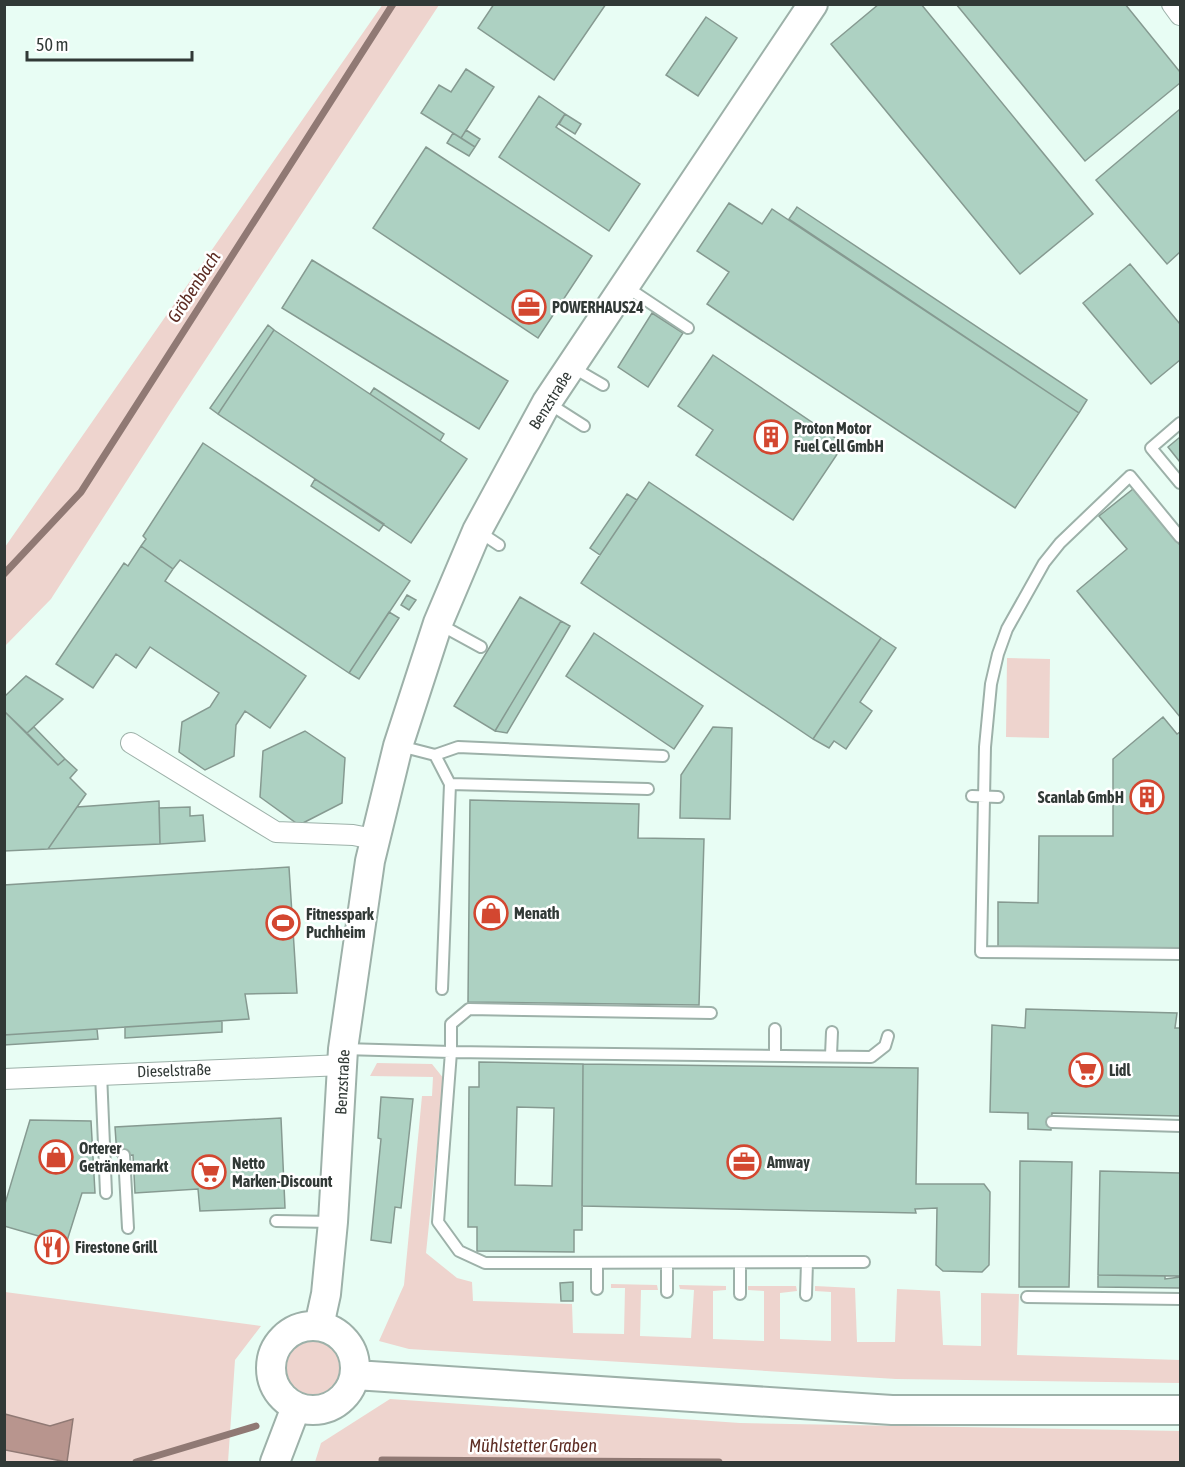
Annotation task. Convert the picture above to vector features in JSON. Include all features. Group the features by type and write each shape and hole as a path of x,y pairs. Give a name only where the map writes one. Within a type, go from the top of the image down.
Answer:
{"street":[{"name":"Benzstraße","path":"319,1326 326,1294 333,1222 343,1057 374,839 398,746 438,623 488,538 547,402 813,4"},
{"path":"1172,4 1180,15"},
{"path":"132,743 276,832 353,835 374,839"},
{"name":"Dieselstraße","path":"4,1079 343,1057"},
{"path":"319,1326 329,1329 347,1343 352,1353 355,1375 346,1395 328,1408 307,1410 296,1407 280,1395 272,1376 272,1357 276,1348 290,1333 319,1326"},
{"path":"355,1375 892,1410 1180,1410"},
{"path":"275,1462 296,1407"}],"lane":[{"path":"624,286 688,328"},
{"path":"571,366 603,385"},
{"path":"547,402 584,426"},
{"path":"1180,423 1151,448 1180,483"},
{"path":"1180,537 1130,477 1060,543 1044,563 1007,629 993,670 985,747 981,952 1180,954"},
{"path":"438,623 481,647"},
{"path":"398,746 435,755 458,747 663,756"},
{"path":"435,755 450,784 442,989"},
{"path":"450,784 648,789"},
{"path":"972,796 998,797"},
{"path":"711,1013 469,1009 451,1024 451,1052 438,1222 459,1251 485,1263 864,1262"},
{"path":"775,1029 775,1054"},
{"path":"831,1055 832,1032"},
{"path":"343,1057 451,1052 775,1054 871,1057 885,1046 888,1036"},
{"path":"101,1073 106,1193"},
{"path":"1052,1122 1180,1126"},
{"path":"124,1155 128,1228"},
{"path":"276,1221 333,1222"},
{"path":"806,1295 807,1262"},
{"path":"597,1263 597,1289"},
{"path":"667,1263 667,1292"},
{"path":"740,1263 740,1294"},
{"path":"1027,1297 1180,1299"}],"shaded area":[{"path":"383,4 439,5 51,599 5,646 5,547"},
{"path":"1007,658 1050,659 1049,738 1006,737"},
{"path":"377,1063 432,1064 444,1079 426,1253 457,1278 472,1282 473,1301 572,1304 573,1333 624,1334 625,1288 611,1288 611,1284 657,1285 658,1290 641,1290 640,1336 691,1338 694,1290 680,1289 679,1285 726,1286 726,1290 713,1291 713,1339 764,1341 764,1291 748,1290 748,1286 796,1286 797,1291 780,1293 780,1339 831,1341 831,1292 815,1291 815,1286 855,1288 857,1342 895,1342 897,1289 940,1291 943,1345 981,1346 981,1293 1019,1294 1017,1355 1180,1360 1180,1383 896,1379 409,1349 379,1341 404,1285 422,1096 432,1096 433,1077 370,1076"},
{"path":"5,1292 261,1326 235,1360 228,1462 5,1462"},
{"path":"307,1335 319,1335 331,1340 341,1350 346,1368 344,1381 331,1396 319,1401 307,1401 295,1396 285,1386 280,1374 280,1362 285,1350 295,1340"},
{"path":"390,1399 740,1423 1180,1431 1180,1462 315,1462 321,1443"},
{"path":"5,1414 50,1426 73,1419 67,1462 5,1450"}],"building":[{"path":"494,4 606,4 554,80 478,28"},
{"path":"879,4 921,4 1093,214 1020,274 831,44"},
{"path":"956,4 1125,4 1180,72 1180,83 1085,161"},
{"path":"706,17 737,38 698,96 666,75"},
{"path":"466,69 494,87 461,138 421,113 439,85 451,92"},
{"path":"539,96 565,114 556,127 640,184 609,231 499,157"},
{"path":"1180,109 1180,252 1167,264 1096,180"},
{"path":"565,114 581,124 575,134 559,124"},
{"path":"466,130 480,139 475,147 461,138"},
{"path":"453,133 475,147 469,156 447,143"},
{"path":"426,147 592,256 538,338 373,228"},
{"path":"729,203 762,224 772,209 1079,413 1015,508 707,304 729,272 697,251"},
{"path":"797,207 1087,400 1079,413 789,219"},
{"path":"312,260 508,381 479,429 282,308"},
{"path":"1130,264 1180,324 1180,360 1151,384 1083,303"},
{"path":"652,313 683,333 648,387 618,367"},
{"path":"268,325 274,330 218,414 210,408"},
{"path":"274,330 467,459 411,543 218,414"},
{"name":"Proton Motor Fuel Cell GmbH","path":"713,355 844,444 793,520 696,455 713,430 678,406"},
{"path":"374,388 444,434 440,441 370,394"},
{"path":"1180,437 1180,462 1168,447"},
{"path":"203,443 410,581 349,673 180,560 173,569 141,546 146,539 143,536"},
{"path":"315,479 384,524 379,531 311,486"},
{"path":"649,482 881,638 813,739 581,583"},
{"path":"1133,489 1180,545 1180,717 1077,591 1127,549 1099,516"},
{"path":"627,494 637,500 600,555 590,548"},
{"path":"141,546 173,569 165,581 306,676 270,728 245,711 236,725 234,756 205,770 179,752 182,722 210,707 219,693 150,647 136,668 116,654 93,688 56,664 124,563 128,566"},
{"path":"407,595 416,600 409,610 401,605"},
{"path":"520,597 561,621 495,731 454,706"},
{"path":"389,612 399,618 359,679 349,673"},
{"path":"561,621 570,626 507,733 495,731"},
{"path":"594,633 703,706 674,749 566,676"},
{"path":"881,638 896,648 860,702 872,711 846,749 834,741 829,748 813,739"},
{"path":"26,676 63,699 27,733 4,711 4,697"},
{"path":"4,711 58,765 65,759 77,770 70,778 86,794 48,849 4,851"},
{"name":"Scanlab GmbH","path":"1163,717 1177,734 1180,732 1180,950 998,947 998,902 1038,903 1039,836 1113,836 1113,759"},
{"path":"34,727 65,759 58,765 27,733"},
{"path":"713,727 732,728 730,819 680,818 681,775"},
{"path":"305,731 345,758 342,803 299,825 260,797 263,751"},
{"path":"470,800 639,804 638,838 704,839 699,1005 468,1002"},
{"path":"159,801 160,844 48,849 77,807"},
{"path":"190,807 190,816 203,815 205,841 160,844 159,808"},
{"path":"289,867 297,993 245,994 249,1019 4,1035 4,885"},
{"name":"Lidl","path":"1026,1009 1177,1013 1175,1028 1180,1028 1180,1116 1052,1113 1051,1130 1028,1129 1028,1113 990,1112 992,1025 1025,1028"},
{"path":"222,1021 222,1032 125,1038 125,1027"},
{"path":"97,1029 98,1039 4,1045 4,1035"},
{"path":"479,1062 583,1064 582,1230 574,1230 574,1252 477,1251 477,1227 468,1227 469,1087 479,1087","holes":["517,1107 554,1108 552,1186 515,1185"]},
{"path":"583,1064 918,1068 916,1184 984,1184 990,1192 989,1265 982,1272 943,1271 936,1265 937,1208 915,1209 916,1213 582,1206"},
{"path":"381,1097 413,1099 401,1208 395,1207 391,1243 371,1240 381,1139 378,1138"},
{"name":"Netto Marken-Discount","path":"281,1118 285,1208 200,1211 198,1189 135,1193 133,1155 117,1156 115,1127"},
{"name":"Orterer Getränkemarkt","path":"30,1120 91,1121 95,1193 82,1193 66,1244 4,1226 4,1207"},
{"path":"1020,1161 1072,1162 1069,1287 1019,1287"},
{"path":"1100,1171 1180,1173 1180,1277 1165,1279 1165,1276 1098,1275"},
{"path":"1098,1275 1180,1276 1180,1288 1098,1287"},
{"path":"573,1282 573,1301 561,1301 560,1283"}],"waterway":[{"name":"Gröbenbach","path":"4,574 81,492 393,4"},
{"name":"Mühlstetter Graben","path":"136,1462 256,1426"},
{"name":"Mühlstetter Graben","path":"382,1460 719,1462"}],"place":[{"name":"POWERHAUS24","path":"529,307"},
{"name":"Proton Motor Fuel Cell GmbH","path":"771,437"},
{"name":"Scanlab GmbH","path":"1147,797"},
{"name":"Menath","path":"491,913"},
{"name":"Fitnesspark Puchheim","path":"283,923"},
{"name":"Lidl","path":"1086,1070"},
{"name":"Orterer Getränkemarkt","path":"56,1157"},
{"name":"Amway","path":"744,1162"},
{"name":"Netto Marken-Discount","path":"209,1172"},
{"name":"Firestone Grill","path":"52,1247"}]}
